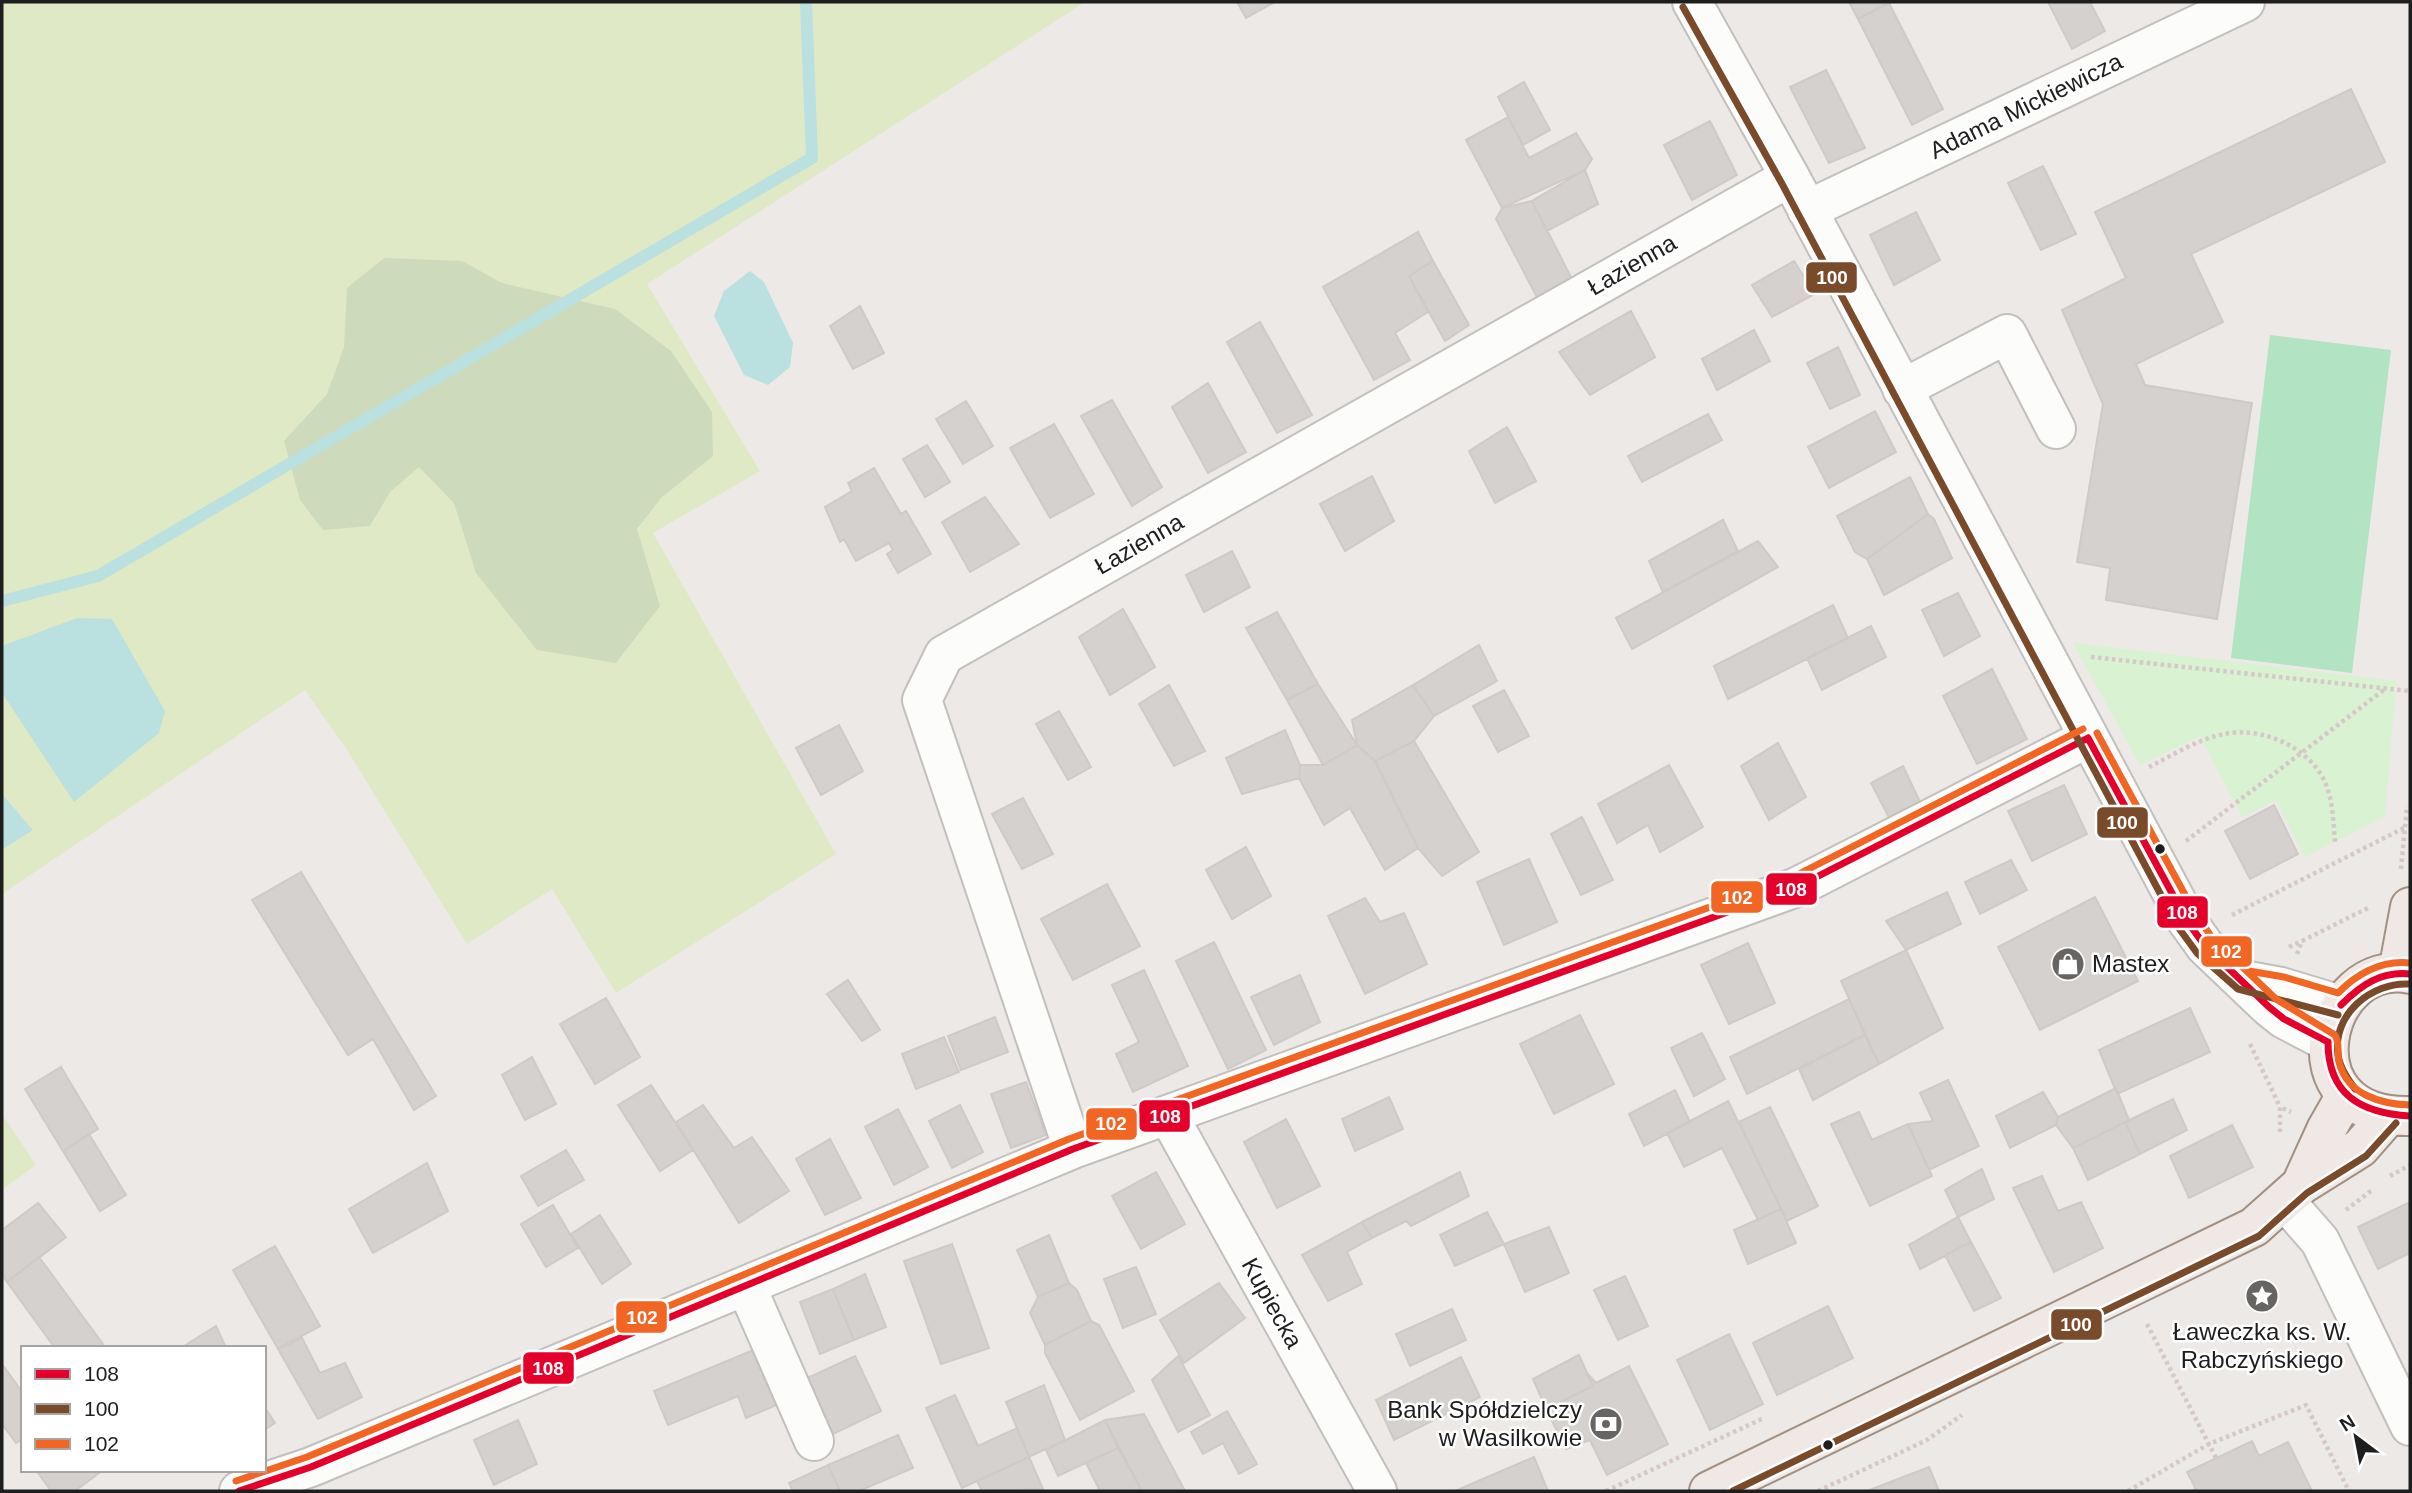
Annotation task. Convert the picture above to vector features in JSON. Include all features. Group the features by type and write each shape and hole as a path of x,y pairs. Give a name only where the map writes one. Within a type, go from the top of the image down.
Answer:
{"main road":[{"path":"2399,1116 2362,1108 2346,1095 2332,1074 2328,1042 2341,1005 2357,988 2404,973 2405,893"},
{"path":"2294,1193 2346,1095"},
{"path":"1709,1491 2126,1292 2254,1227 2294,1193 2360,1148 2399,1116"}],"street":[{"path":"1692,2 1799,194 2187,921 2205,946 2284,1019 2328,1042"},
{"name":"Adama Mickiewicza","path":"1799,194 2245,2"},
{"name":"Łazienna","path":"1073,1149 922,700 944,655 1799,194"},
{"path":"1902,389 2007,334 2056,429"},
{"path":"239,1491 317,1479 746,1286 1073,1149 1797,887 2088,738"},
{"path":"2243,980 2281,986 2341,1005"},
{"name":"Kupiecka","path":"1168,1115 1377,1491"},
{"path":"2294,1193 2410,1426"},
{"path":"746,1286 814,1441"}],"path":[{"path":"2077,656 2410,691"},
{"path":"2179,847 2385,689"},
{"path":"2139,772 2202,740 2224,734 2256,733 2286,742 2319,772 2332,807 2335,842"},
{"path":"2405,893 2407,806"},
{"path":"2221,920 2406,827"},
{"path":"2392,1174 2410,1165"},
{"path":"2147,1324 2216,1458"},
{"path":"2128,1491 2209,1444 2306,1405 2349,1491"}],"green space":[{"path":"2,2 1085,2 647,284 760,471 653,533 836,854 616,993 552,889 467,944 347,750 305,690 2,894"},
{"path":"384,258 462,261 502,283 615,309 671,351 712,412 713,456 661,498 637,529 660,606 616,663 537,650 476,573 454,503 419,467 390,492 370,526 323,530 300,500 284,441 327,394 344,347 347,288"},
{"path":"2270,335 2391,350 2352,673 2231,658"},
{"path":"2073,643 2396,681 2385,816 2305,857 2276,800 2242,817 2200,736 2140,765"},
{"path":"2,1114 36,1165 2,1190"}],"water":[{"path":"750,271 764,282 793,343 790,367 768,385 744,375 714,316 724,291"},
{"path":"77,618 112,619 165,711 159,733 74,802 2,693 2,646"},
{"path":"2,794 33,830 3,849 2,847"}],"building":[{"path":"1237,2 1275,2 1246,18"},
{"path":"1849,2 1888,2 1889,3 1858,19"},
{"path":"2048,2 2090,2 2105,31 2072,49"},
{"path":"1889,3 1943,109 1912,125 1858,19"},
{"path":"1826,70 1865,148 1829,163 1790,87"},
{"path":"1524,82 1550,130 1523,145 1498,97"},
{"path":"2351,89 2385,162 2191,254 2223,322 2136,364 2145,385 2252,403 2217,619 2106,600 2110,568 2077,562 2103,404 2062,310 2126,278 2095,212"},
{"path":"1508,117 1529,158 1576,133 1592,159 1585,170 1502,208 1466,140"},
{"path":"1710,121 1737,175 1692,200 1664,145"},
{"path":"2043,166 2076,234 2041,250 2008,183"},
{"path":"1585,170 1598,204 1547,231 1532,201"},
{"path":"1532,201 1572,279 1538,299 1496,219 1502,208"},
{"path":"1916,212 1940,260 1894,285 1870,235"},
{"path":"1418,232 1433,261 1409,276 1428,312 1395,333 1410,360 1374,380 1323,287"},
{"path":"1433,261 1469,325 1445,341 1409,276"},
{"path":"1794,261 1815,294 1772,317 1752,285"},
{"path":"860,306 884,353 853,369 830,326"},
{"path":"1631,311 1655,357 1590,395 1559,352"},
{"path":"1260,322 1312,415 1277,433 1227,342"},
{"path":"1754,330 1770,361 1717,390 1702,359"},
{"path":"1838,347 1860,395 1830,409 1807,363"},
{"path":"1208,383 1246,452 1208,473 1172,407"},
{"path":"1112,400 1162,487 1132,506 1081,416"},
{"path":"966,401 993,446 963,464 936,419"},
{"path":"1875,411 1896,452 1829,488 1808,447"},
{"path":"1708,414 1722,440 1642,482 1628,456"},
{"path":"1054,424 1094,494 1050,518 1010,448"},
{"path":"1507,427 1536,481 1495,503 1469,451"},
{"path":"927,445 950,482 925,497 903,459"},
{"path":"874,468 901,514 906,511 931,554 898,573 887,554 893,550 889,543 856,561 844,539 840,542 825,507 852,491 848,483"},
{"path":"1372,476 1394,521 1345,551 1320,504"},
{"path":"1910,477 1928,514 1867,559 1855,552 1837,516"},
{"path":"985,497 1019,544 970,572 942,522"},
{"path":"1928,514 1934,519 1952,558 1884,595 1867,559"},
{"path":"1723,520 1738,551 1663,592 1649,561"},
{"path":"1758,541 1778,567 1632,649 1616,618"},
{"path":"1232,551 1250,587 1204,612 1186,575"},
{"path":"1958,593 1980,636 1944,656 1922,610"},
{"path":"1833,605 1848,638 1728,699 1714,666"},
{"path":"1123,609 1155,667 1110,695 1079,637"},
{"path":"1277,612 1318,684 1287,700 1246,628"},
{"path":"1871,626 1886,657 1822,690 1807,658"},
{"path":"1479,645 1497,681 1434,716 1413,685"},
{"path":"1992,669 2027,739 1977,764 1943,696"},
{"path":"1318,684 1357,745 1323,765 1287,700"},
{"path":"1169,685 1205,751 1174,766 1139,704"},
{"path":"1413,685 1434,716 1414,741 1375,761 1357,745 1352,720"},
{"path":"1504,690 1529,736 1498,752 1473,706"},
{"path":"1059,711 1091,767 1068,780 1036,724"},
{"path":"839,725 863,771 821,795 796,748"},
{"path":"1285,730 1300,765 1299,778 1242,794 1226,758"},
{"path":"1414,741 1479,852 1442,876 1418,848 1375,761"},
{"path":"1778,743 1806,797 1769,820 1741,766"},
{"path":"1357,745 1375,761 1418,848 1385,870 1350,808 1324,825 1299,778 1300,765 1323,765"},
{"path":"1669,765 1703,827 1660,852 1648,825 1617,843 1598,804"},
{"path":"1903,766 1922,806 1892,823 1871,783"},
{"path":"2064,785 2087,834 2032,861 2008,811"},
{"path":"1023,798 1053,854 1022,869 992,814"},
{"path":"2274,805 2298,854 2250,879 2225,831"},
{"path":"1582,817 1613,880 1581,895 1551,834"},
{"path":"1246,847 1271,896 1232,919 1206,870"},
{"path":"1529,859 1557,922 1504,945 1477,882"},
{"path":"2011,860 2027,890 1980,914 1965,882"},
{"path":"301,872 436,1096 414,1110 373,1039 348,1055 252,900"},
{"path":"1107,884 1140,946 1073,980 1041,919"},
{"path":"1947,892 1961,924 1906,950 1886,921"},
{"name":"Mastex","path":"2095,897 2138,981 2040,1030 1998,947"},
{"path":"1365,898 1380,922 1404,913 1427,964 1365,994 1328,916"},
{"path":"1214,942 1266,1050 1228,1069 1176,961"},
{"path":"1748,943 1775,1003 1729,1024 1701,965"},
{"path":"1906,950 1943,1028 1879,1064 1841,981"},
{"path":"1144,970 1188,1066 1133,1092 1116,1054 1139,1042 1112,985"},
{"path":"1300,975 1320,1022 1274,1045 1251,997"},
{"path":"848,980 880,1030 862,1041 827,994"},
{"path":"606,998 640,1057 595,1084 560,1024"},
{"path":"1849,999 1865,1035 1747,1094 1730,1057"},
{"path":"2190,1008 2210,1052 2117,1094 2099,1050"},
{"path":"1580,1015 1614,1084 1554,1114 1520,1044"},
{"path":"995,1017 1008,1052 961,1070 948,1036"},
{"path":"1702,1033 1725,1079 1694,1096 1671,1048"},
{"path":"1865,1035 1879,1064 1813,1100 1799,1069"},
{"path":"944,1037 959,1072 916,1089 902,1054"},
{"path":"532,1057 556,1104 525,1120 502,1075"},
{"path":"61,1067 98,1129 63,1151 25,1089"},
{"path":"1948,1080 1979,1146 1929,1170 1908,1124 1933,1121 1920,1093"},
{"path":"1026,1082 1046,1135 1011,1148 991,1094"},
{"path":"651,1085 693,1150 660,1171 618,1105"},
{"path":"2116,1088 2129,1120 2073,1148 2056,1125 2058,1117"},
{"path":"1675,1090 1690,1122 1644,1146 1629,1114"},
{"path":"2043,1092 2058,1117 2056,1125 2010,1148 1996,1116"},
{"path":"1389,1097 1403,1129 1355,1151 1342,1119"},
{"path":"2173,1099 2187,1130 2140,1154 2125,1122"},
{"path":"1728,1101 1781,1209 1758,1220 1722,1148 1684,1167 1667,1133"},
{"path":"703,1105 734,1148 752,1137 789,1191 739,1223 676,1122"},
{"path":"960,1105 983,1152 952,1168 929,1121"},
{"path":"1770,1107 1818,1206 1787,1221 1739,1122"},
{"path":"898,1109 928,1167 894,1185 865,1127"},
{"path":"1859,1112 1872,1140 1908,1124 1932,1176 1870,1206 1831,1124"},
{"path":"1286,1119 1320,1186 1277,1208 1244,1142"},
{"path":"2125,1122 2140,1154 2088,1180 2073,1148"},
{"path":"2232,1125 2253,1167 2189,1198 2170,1156"},
{"path":"89,1134 126,1195 100,1211 63,1151"},
{"path":"830,1139 861,1198 825,1215 796,1159"},
{"path":"566,1150 584,1180 538,1206 521,1176"},
{"path":"427,1163 448,1211 373,1253 349,1209"},
{"path":"1982,1169 1994,1199 1958,1217 1945,1190"},
{"path":"1156,1172 1185,1224 1141,1249 1112,1196"},
{"path":"1460,1172 1469,1196 1411,1226 1406,1221 1372,1238 1362,1222"},
{"path":"2042,1176 2058,1211 2081,1202 2103,1248 2054,1272 2013,1188"},
{"path":"2410,1202 2410,1253 2378,1269 2358,1227"},
{"path":"38,1203 66,1237 7,1282 2,1274 2,1230"},
{"path":"553,1205 578,1248 546,1267 521,1224"},
{"path":"1781,1209 1796,1243 1748,1264 1734,1230"},
{"path":"1487,1212 1504,1244 1455,1266 1440,1235"},
{"path":"600,1215 631,1264 602,1284 571,1234"},
{"path":"1958,1217 1971,1242 1920,1269 1909,1245"},
{"path":"1362,1222 1372,1238 1347,1252 1362,1284 1328,1301 1302,1255"},
{"path":"1549,1227 1569,1273 1525,1292 1504,1244"},
{"path":"1049,1235 1069,1283 1038,1297 1017,1250"},
{"path":"1971,1242 2001,1298 1974,1311 1945,1255"},
{"path":"952,1244 989,1348 941,1364 904,1261"},
{"path":"275,1246 320,1326 278,1349 233,1270"},
{"path":"39,1257 103,1344 54,1346 7,1282"},
{"path":"1136,1267 1156,1314 1123,1328 1104,1279"},
{"path":"865,1274 886,1327 854,1340 833,1289"},
{"path":"1625,1276 1648,1326 1618,1340 1594,1290"},
{"path":"1069,1283 1077,1290 1091,1321 1045,1345 1030,1313 1038,1297"},
{"path":"1219,1283 1245,1318 1184,1363 1160,1320"},
{"path":"833,1289 854,1340 820,1354 800,1302"},
{"path":"1828,1306 1853,1358 1777,1395 1753,1343"},
{"path":"1452,1309 1466,1340 1410,1366 1396,1334"},
{"path":"1091,1321 1099,1325 1134,1391 1080,1420 1045,1353 1045,1345"},
{"path":"216,1326 225,1346 184,1346"},
{"path":"1729,1334 1763,1404 1710,1430 1677,1360"},
{"path":"302,1338 320,1373 345,1363 362,1397 318,1419 278,1349"},
{"path":"763,1346 786,1401 746,1418 738,1396 668,1425 654,1391"},
{"path":"1579,1355 1593,1386 1546,1409 1533,1379"},
{"path":"855,1356 881,1411 829,1436 803,1380"},
{"path":"1178,1356 1210,1415 1178,1432 1152,1380"},
{"path":"1461,1357 1480,1397 1394,1440 1376,1400"},
{"path":"2,1364 21,1390 21,1440 16,1443 2,1424"},
{"name":"Bank Spółdzielczy w Wasilkowie","path":"1629,1366 1668,1444 1607,1475 1590,1440 1566,1449 1546,1409 1593,1386 1586,1372 1596,1383"},
{"path":"1044,1385 1065,1440 1029,1457 1006,1402"},
{"path":"955,1395 978,1446 1017,1428 1029,1457 962,1488 926,1408"},
{"path":"266,1409 275,1423 266,1429"},
{"path":"1227,1411 1257,1464 1239,1474 1223,1443 1203,1454 1191,1432"},
{"path":"1144,1414 1185,1491 1142,1491 1105,1420"},
{"path":"518,1420 537,1464 494,1485 474,1440"},
{"path":"1105,1420 1118,1448 1058,1476 1046,1450"},
{"path":"898,1435 913,1468 859,1491 840,1491 828,1465"},
{"path":"2252,1441 2259,1456 2288,1442 2312,1491 2192,1491 2196,1489 2187,1472"},
{"path":"1118,1448 1142,1491 1100,1491 1086,1463"},
{"path":"1029,1457 1043,1489 982,1491 977,1481"},
{"path":"1534,1457 1548,1491 1455,1491"},
{"path":"828,1465 840,1491 793,1491 789,1483"},
{"path":"1929,1467 1939,1491 1867,1491"},
{"path":"37,1472 100,1472 75,1491 51,1491"}],"waterway":[{"path":"2,601 98,576 812,158 806,2"}],"transit line":[{"name":"100","path":"1683,7 1781,182 2178,927 2197,953 2238,989 2338,1015"},
{"name":"102","path":"266,1471 307,1457 1069,1139 1793,877 2083,729"},
{"name":"102","path":"2097,733 2196,915 2213,939 2276,999 2335,1035 2343,1073 2357,1090 2377,1100 2410,1105"},
{"name":"108","path":"2088,738 2187,921 2205,946 2284,1019 2328,1042"},
{"name":"108","path":"239,1491 311,1467 1073,1149 1797,887 2088,738"},
{"name":"102","path":"2249,971 2284,977 2338,993 2371,969 2389,964 2410,963"},
{"name":"108","path":"2341,1005 2372,981 2390,975 2410,974"},
{"name":"100","path":"2355,1089 2339,1060 2338,1040 2341,1026 2357,1003 2369,995 2381,988 2409,984"},
{"name":"108","path":"2328,1042 2334,1076 2351,1098 2377,1111 2410,1116"},
{"name":"100","path":"1733,1491 2259,1236 2307,1193 2366,1156 2396,1123"},
{"name":"102","path":"236,1481 263,1472"}],"place":[{"name":"Mastex","path":"2068,964"},
{"name":"Ławeczka ks. W. Rabczyńskiego","path":"2262,1296"},
{"name":"Bank Spółdzielczy w Wasilkowie","path":"1606,1424"}]}
